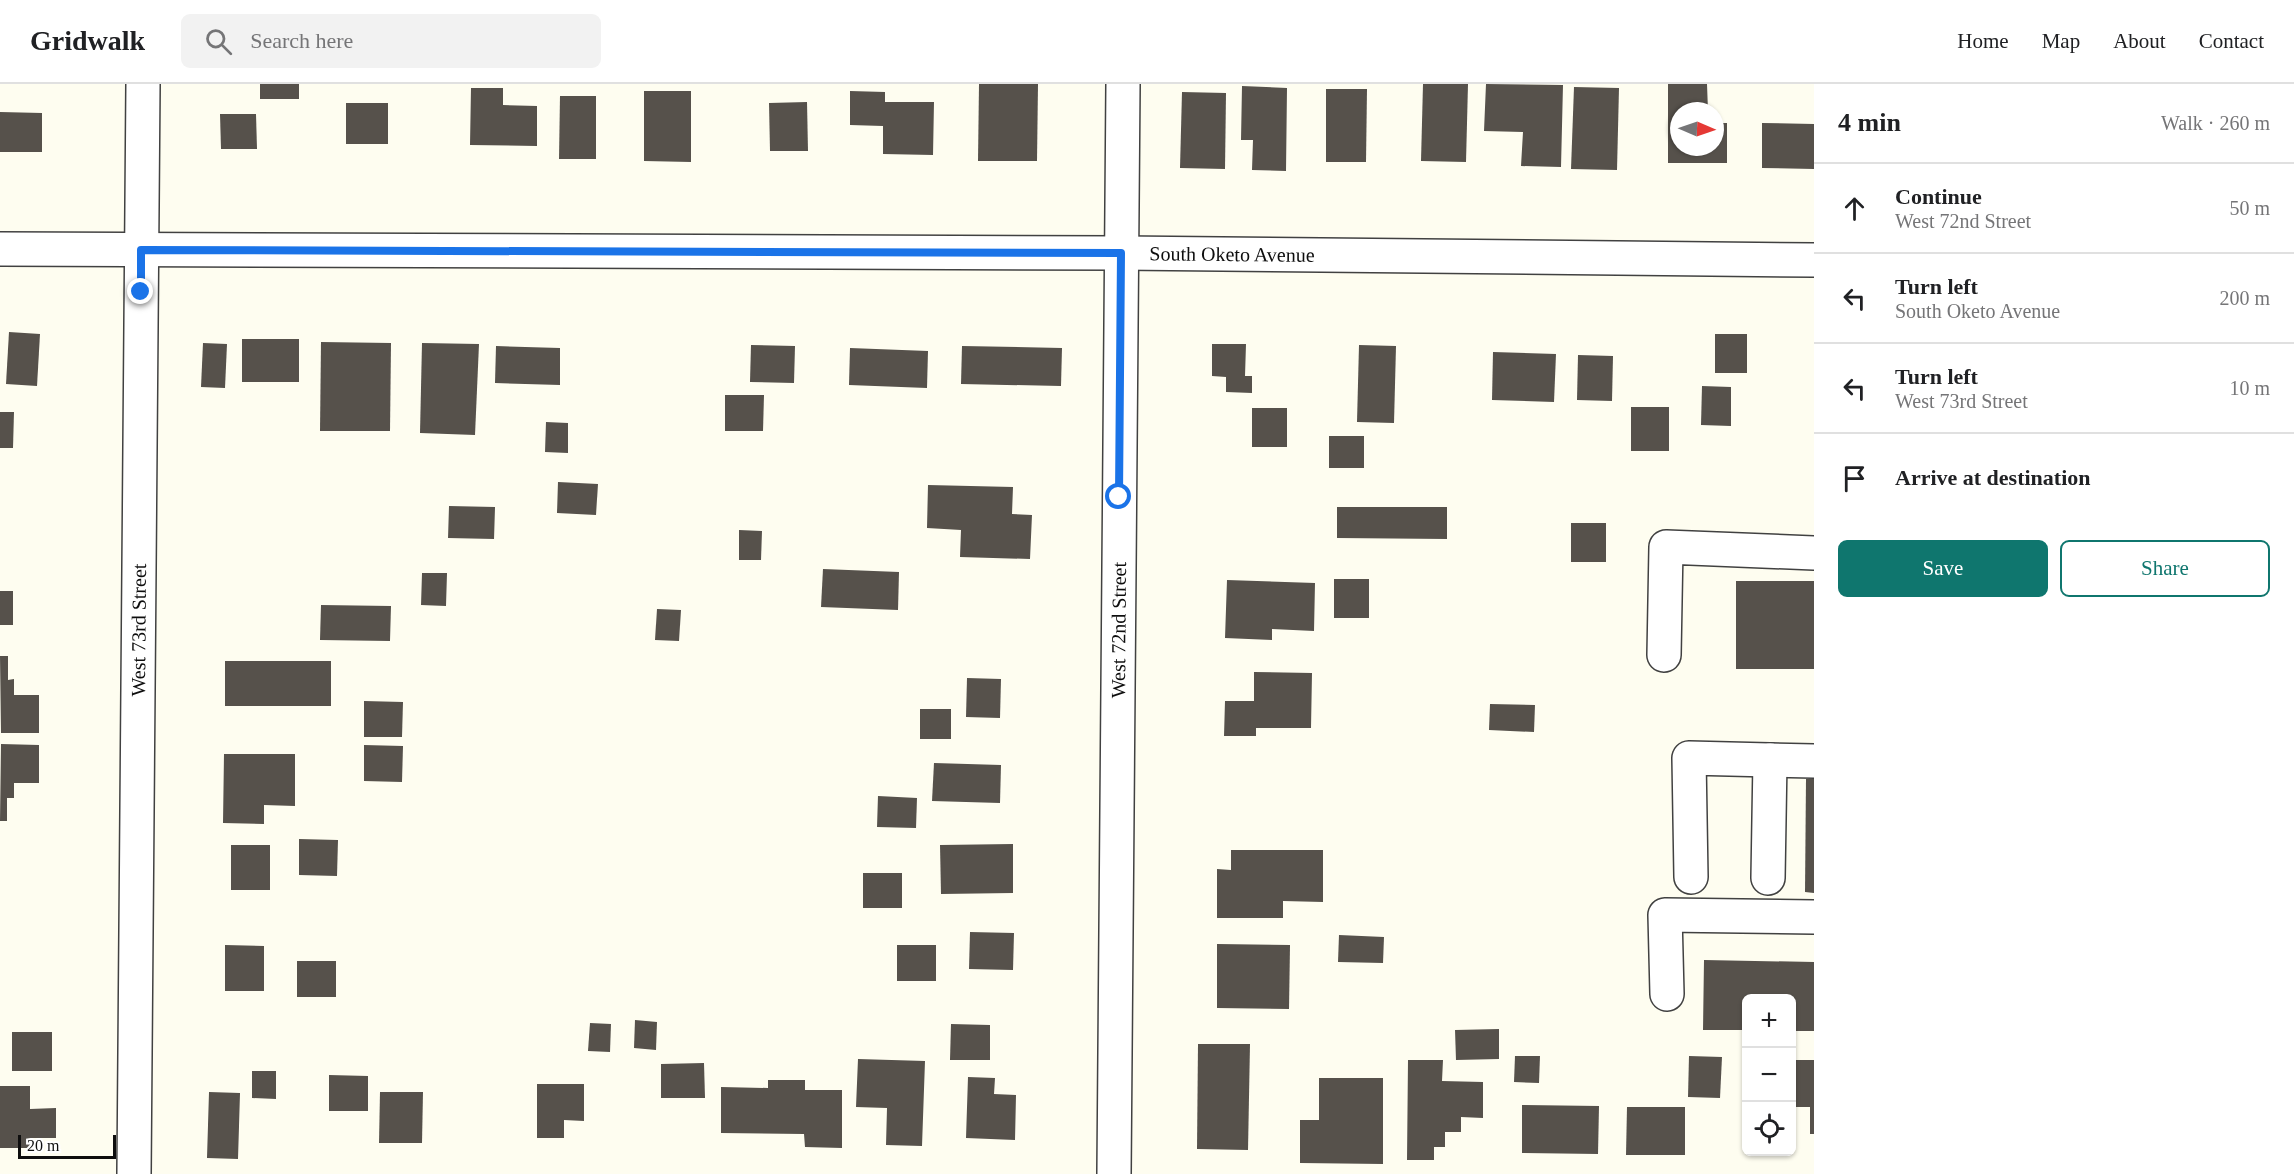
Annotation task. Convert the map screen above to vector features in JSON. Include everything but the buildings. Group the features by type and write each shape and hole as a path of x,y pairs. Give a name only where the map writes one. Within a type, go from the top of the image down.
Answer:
{"street":[{"name":"West 73rd Street","path":"134,1174 142,84"},
{"name":"West 72nd Street","path":"1114,1174 1123,84"},
{"name":"South Oketo Avenue","path":"0,249 1121,253 1814,260"},
{"path":"1664,655 1666,547 1814,553"},
{"path":"1691,878 1689,758 1814,761"},
{"path":"1768,878 1770,760"},
{"path":"1667,994 1665,915 1814,917"}],"route":[{"path":"141,292 141,250 1121,253 1119,497"}]}
